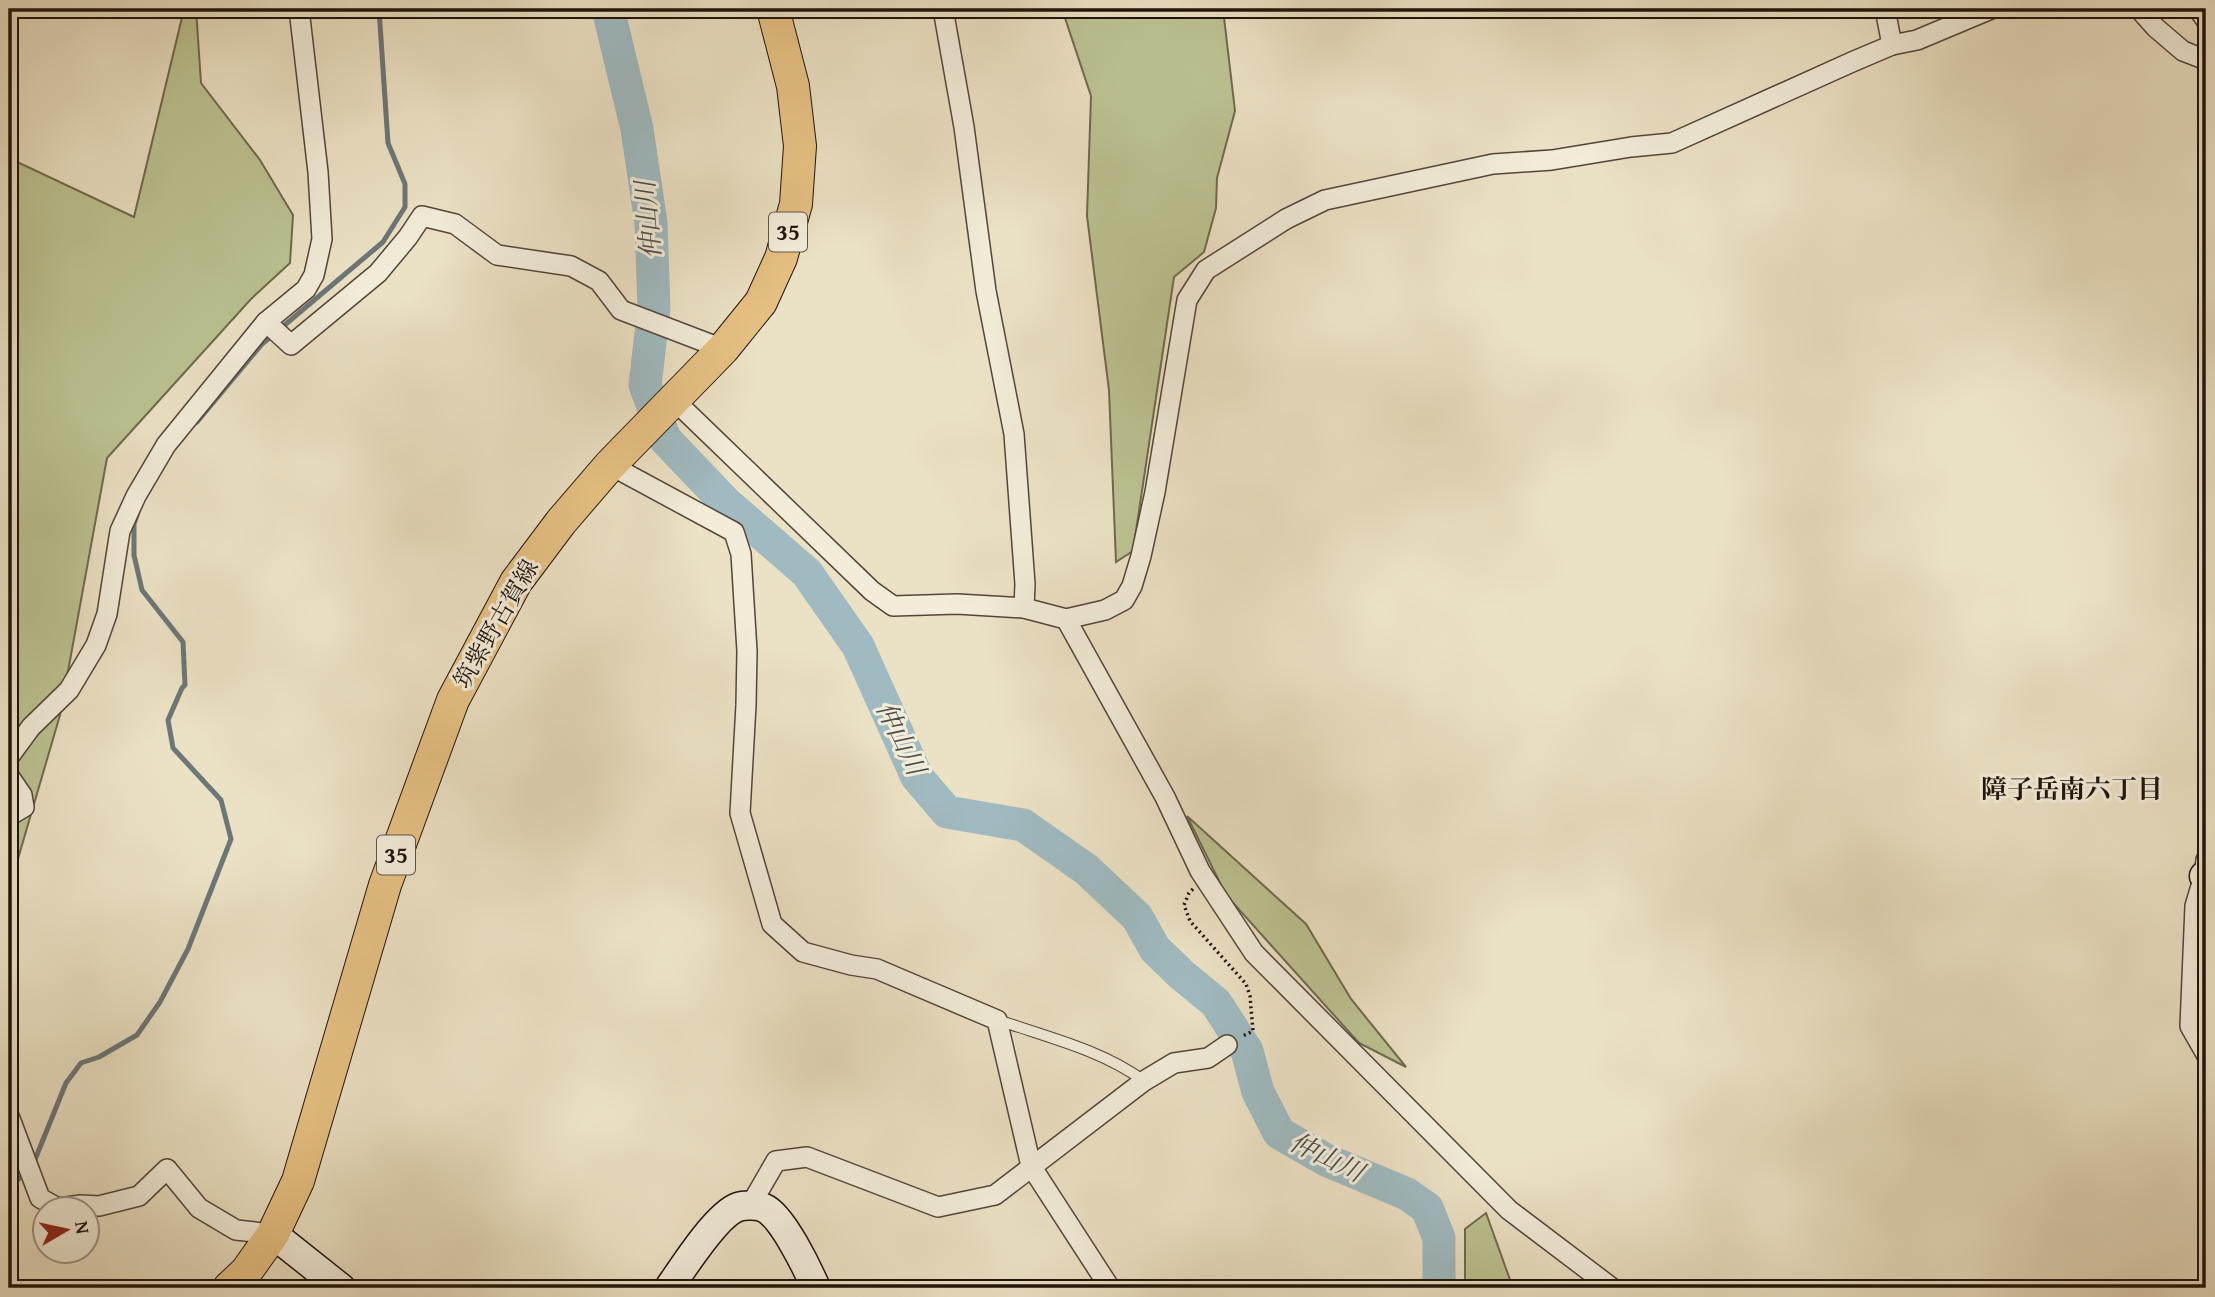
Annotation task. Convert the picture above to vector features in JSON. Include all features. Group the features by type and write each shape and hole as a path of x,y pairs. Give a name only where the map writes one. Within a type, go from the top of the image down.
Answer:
{"main road":[{"name":"筑紫野古賀線","path":"229,1288 246,1272 273,1234 298,1181 385,886 453,700 516,582 561,522 617,458 723,349 761,302 781,258 796,204 800,146 793,86 773,9"}],"street":[{"path":"9,757 31,727 69,690 96,645 107,614 120,531 135,496 166,445 267,322 306,289 314,275 322,239 299,9"},
{"path":"943,9 964,127 986,290 1014,434 1024,608"},
{"path":"1885,9 1892,45"},
{"path":"666,407 893,607 957,604 1024,608 1066,619 1105,610 1124,600 1132,586 1141,556 1155,492 1187,300 1206,270 1286,219 1325,200 1493,164 1552,160 1631,146 1672,143 1892,45 1917,40 1991,9"},
{"path":"2139,9 2183,51 2206,60"},
{"path":"2198,9 2206,20"},
{"path":"267,322 291,345 378,273 422,216 455,224 498,255 572,266 599,281 621,310 723,349"},
{"path":"617,458 734,532 741,554 747,651 740,813 772,924 803,952 877,969 997,1020 1031,1166 1110,1288"},
{"path":"1066,619 1165,797 1205,878 1254,953 1509,1210 1612,1288"},
{"path":"9,776 22,795 24,807 9,816"},
{"path":"2206,871 2195,906 2190,1027 2206,1054"},
{"path":"750,1206 776,1161 807,1157 938,1207 995,1195 1144,1082 1174,1063 1208,1058 1227,1045"},
{"path":"9,1116 40,1198 58,1208 99,1206 139,1196 167,1169 199,1208 236,1230 273,1234 341,1288"},
{"path":"669,1288 720,1220 737,1207 750,1206 766,1208 787,1232 817,1288"}],"lane":[{"path":"997,1020 1097,1054 1128,1069 1144,1082"}],"path":[{"path":"1205,878 1189,893 1184,905 1191,921 1246,984 1251,996 1253,1031 1227,1045"}],"green space":[{"path":"184,9 196,9 201,83 260,160 293,215 290,263 251,299 107,458 60,715 9,896 9,158 134,217"},
{"path":"1062,9 1223,9 1235,111 1217,178 1216,208 1204,252 1174,277 1133,551 1116,562 1109,390 1087,216 1091,96"},
{"path":"1187,816 1306,924 1351,999 1406,1067 1359,1043 1226,895"},
{"path":"1486,1213 1513,1288 1465,1288 1465,1229"}],"waterway":[{"path":"280,329 383,242 405,207 405,184 388,143 379,9"},
{"name":"仲山川","path":"608,9 637,129 651,223 654,308 645,385 665,439 725,502 807,573 858,646 917,777 947,812 1023,825 1086,869 1137,917 1155,949 1216,1003 1247,1051 1258,1092 1279,1133 1326,1160 1407,1194 1427,1208 1439,1238 1439,1288"},
{"path":"197,422 262,344 273,335"},
{"path":"34,1162 66,1083 81,1063 99,1057 137,1035 160,1002 188,949 231,839 221,800 173,748 168,720 185,685 183,642 142,590 134,555 134,524 137,515"},
{"path":"9,1186 25,1173"}],"district":[{"name":"障子岳南六丁目","path":"2072,789"}]}
